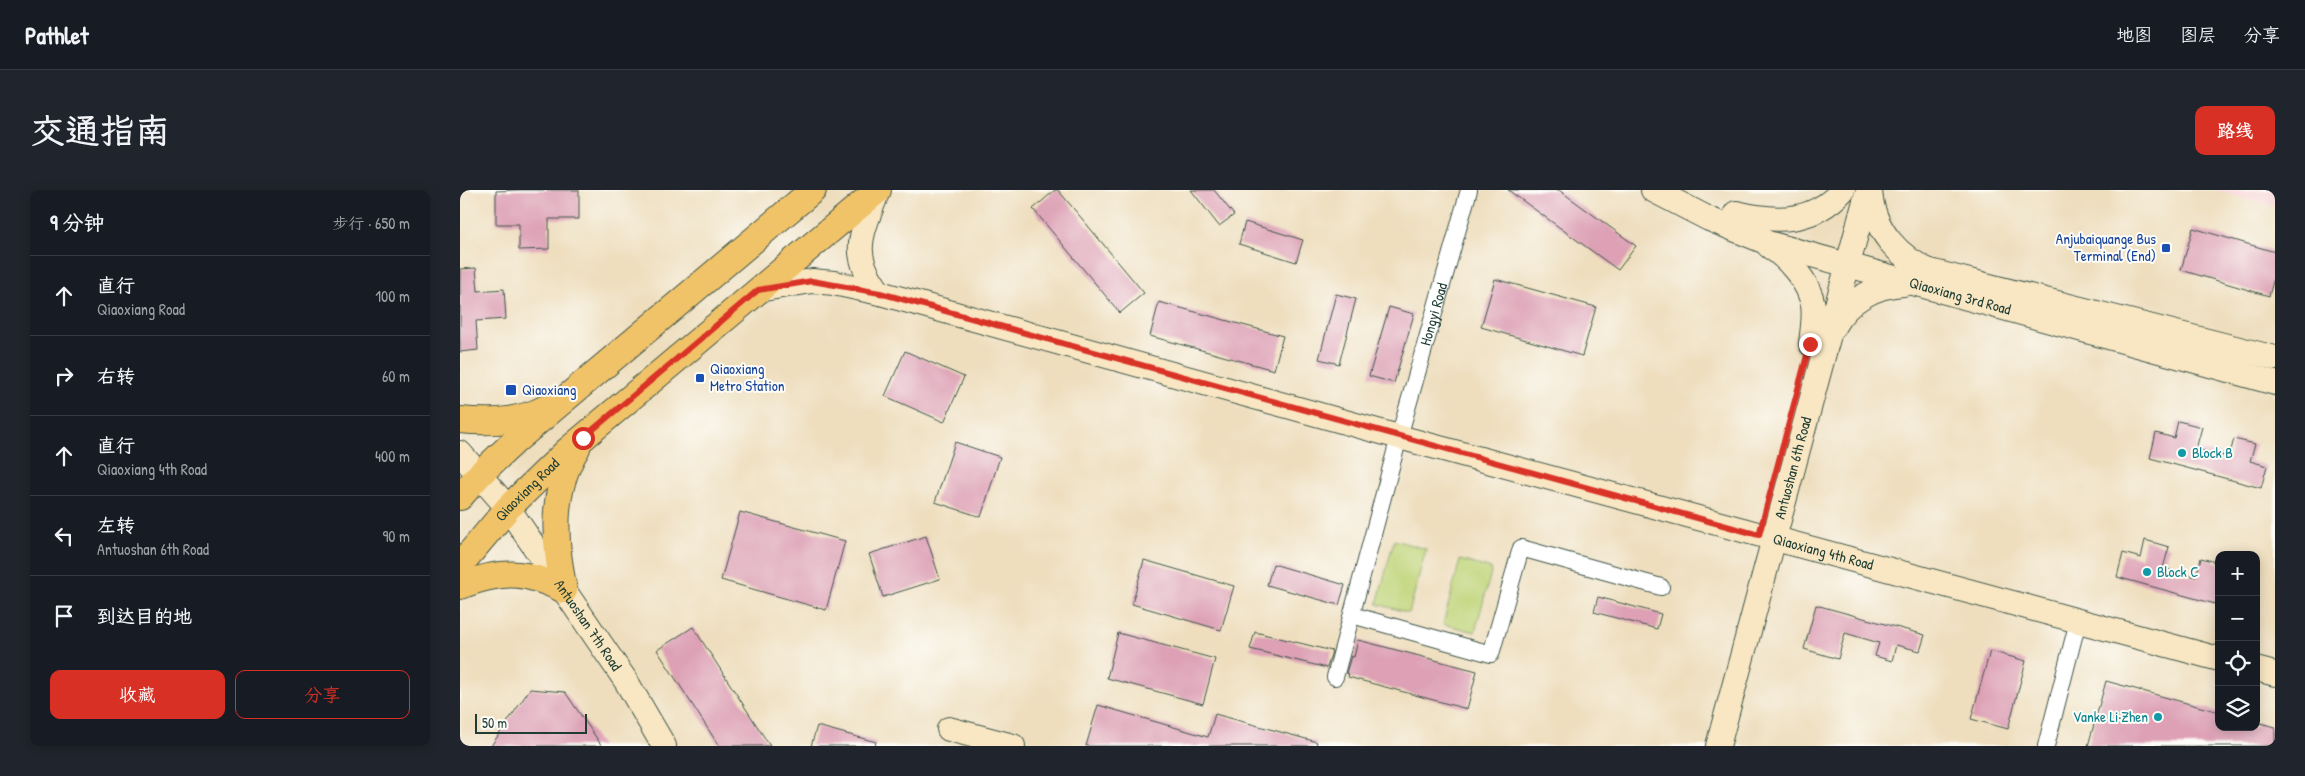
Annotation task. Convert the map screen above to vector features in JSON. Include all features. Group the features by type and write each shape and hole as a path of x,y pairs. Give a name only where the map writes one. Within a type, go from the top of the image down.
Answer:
{"main road":[{"path":"460,497 470,472 567,398 813,190"},
{"name":"Qiaoxiang Road","path":"460,565 508,508 583,438 878,190"},
{"path":"460,420 482,422 510,420 536,414 567,398"},
{"path":"564,590 556,554 556,511 565,472 573,453 583,438"},
{"path":"460,586 478,579 511,574 531,576 564,590"}],"street":[{"path":"878,190 863,233 861,257 867,276 880,293"},
{"name":"Hongyi Road","path":"1335,677 1399,437 1469,190"},
{"name":"Qiaoxiang 3rd Road","path":"1653,190 1709,220 1754,238 1842,256 1925,278 2275,383"},
{"name":"Qiaoxiang 3rd Road","path":"1686,190 1736,213 1842,256"},
{"path":"1736,213 1770,220 1800,218 1828,204 1843,190"},
{"name":"Antuoshan 6th Road","path":"1718,746 1767,537 1842,256 1852,190"},
{"path":"1820,340 1841,316 1865,296 1894,284 1925,278 1913,263 1890,242 1876,216 1869,190"},
{"name":"Antuoshan 6th Road","path":"1842,256 1869,190"},
{"path":"1754,238 1781,255 1795,270 1806,287 1813,305 1820,340"},
{"name":"Qiaoxiang 3rd Road","path":"1925,278 2275,358"},
{"name":"Qiaoxiang 4th Road","path":"758,290 812,281 880,293 1399,437 2215,658"},
{"name":"Antuoshan 7th Road","path":"460,453 470,472 508,508 626,681 664,746"},
{"name":"Antuoshan 6th Road","path":"1702,746 1767,537"},
{"path":"1352,615 1491,654 1521,548 1661,587"},
{"path":"2046,746 2078,621"},
{"path":"2260,670 2275,674"},
{"path":"950,729 1014,746"}],"shaded area":[{"path":"2214,190 2275,190 2275,207"}],"green space":[{"path":"1394,540 1426,549 1409,613 1377,604"},
{"path":"1460,560 1492,569 1475,632 1443,624"}],"building":[{"path":"579,190 579,219 549,219 549,249 519,250 519,224 496,224 496,191"},
{"path":"1055,190 1058,190 1144,293 1120,313 1033,209"},
{"path":"1191,190 1214,190 1234,215 1219,226"},
{"path":"1508,190 1559,190 1636,246 1618,270"},
{"path":"1245,222 1303,240 1296,262 1239,244"},
{"path":"2193,228 2275,252 2275,274 2269,296 2181,270"},
{"path":"476,268 478,291 504,289 506,319 476,321 478,350 460,352 460,269"},
{"path":"1495,279 1596,307 1582,356 1481,327"},
{"path":"1336,294 1356,299 1339,364 1319,359"},
{"path":"1159,302 1283,336 1274,370 1150,336"},
{"path":"1389,307 1414,314 1394,383 1369,376"},
{"path":"905,351 964,377 944,422 885,396"},
{"name":"Block B","path":"2178,421 2202,427 2196,449 2229,457 2234,439 2255,444 2250,461 2267,466 2261,488 2150,458 2156,433 2174,438"},
{"path":"955,442 1000,457 981,517 935,502"},
{"path":"740,512 845,541 826,610 721,580"},
{"path":"926,536 940,579 883,597 869,554"},
{"name":"Block C","path":"2145,540 2169,547 2163,568 2196,577 2201,558 2215,562 2215,604 2117,577 2123,553 2141,558"},
{"path":"1144,560 1234,586 1221,630 1132,604"},
{"path":"1273,564 1345,585 1339,605 1267,585"},
{"path":"1598,597 1661,614 1657,629 1594,612"},
{"path":"1816,605 1925,635 1920,651 1896,645 1892,661 1875,656 1879,643 1845,633 1838,659 1804,649"},
{"path":"693,627 770,746 719,746 657,650"},
{"path":"1255,632 1332,651 1327,668 1250,649"},
{"path":"1118,633 1215,659 1203,704 1107,678"},
{"path":"1358,640 1477,671 1467,709 1348,677 1349,674 1346,673 1351,656 1354,657"},
{"path":"1990,651 2026,661 2008,729 1971,719"},
{"name":"Vanke Li·Zhen","path":"2106,681 2215,711 2215,731 2260,731 2260,723 2275,727 2275,746 2088,746"},
{"path":"530,689 565,692 602,746 491,746"},
{"path":"1098,705 1208,737 1215,714 1317,742 1316,746 1086,746"},
{"path":"817,726 876,742 875,746 811,746"}],"place":[{"name":"Anjubaiquange Bus Terminal (End)","path":"2166,248"},
{"name":"Qiaoxiang Metro Station","path":"700,378"},
{"name":"Qiaoxiang","path":"511,390"},
{"name":"Block B","path":"2182,453"},
{"name":"Block C","path":"2147,572"},
{"name":"Vanke Li·Zhen","path":"2158,717"}],"route":[{"path":"583,438 758,290 812,281 834,283 880,293 1759,535 1810,344"}]}
